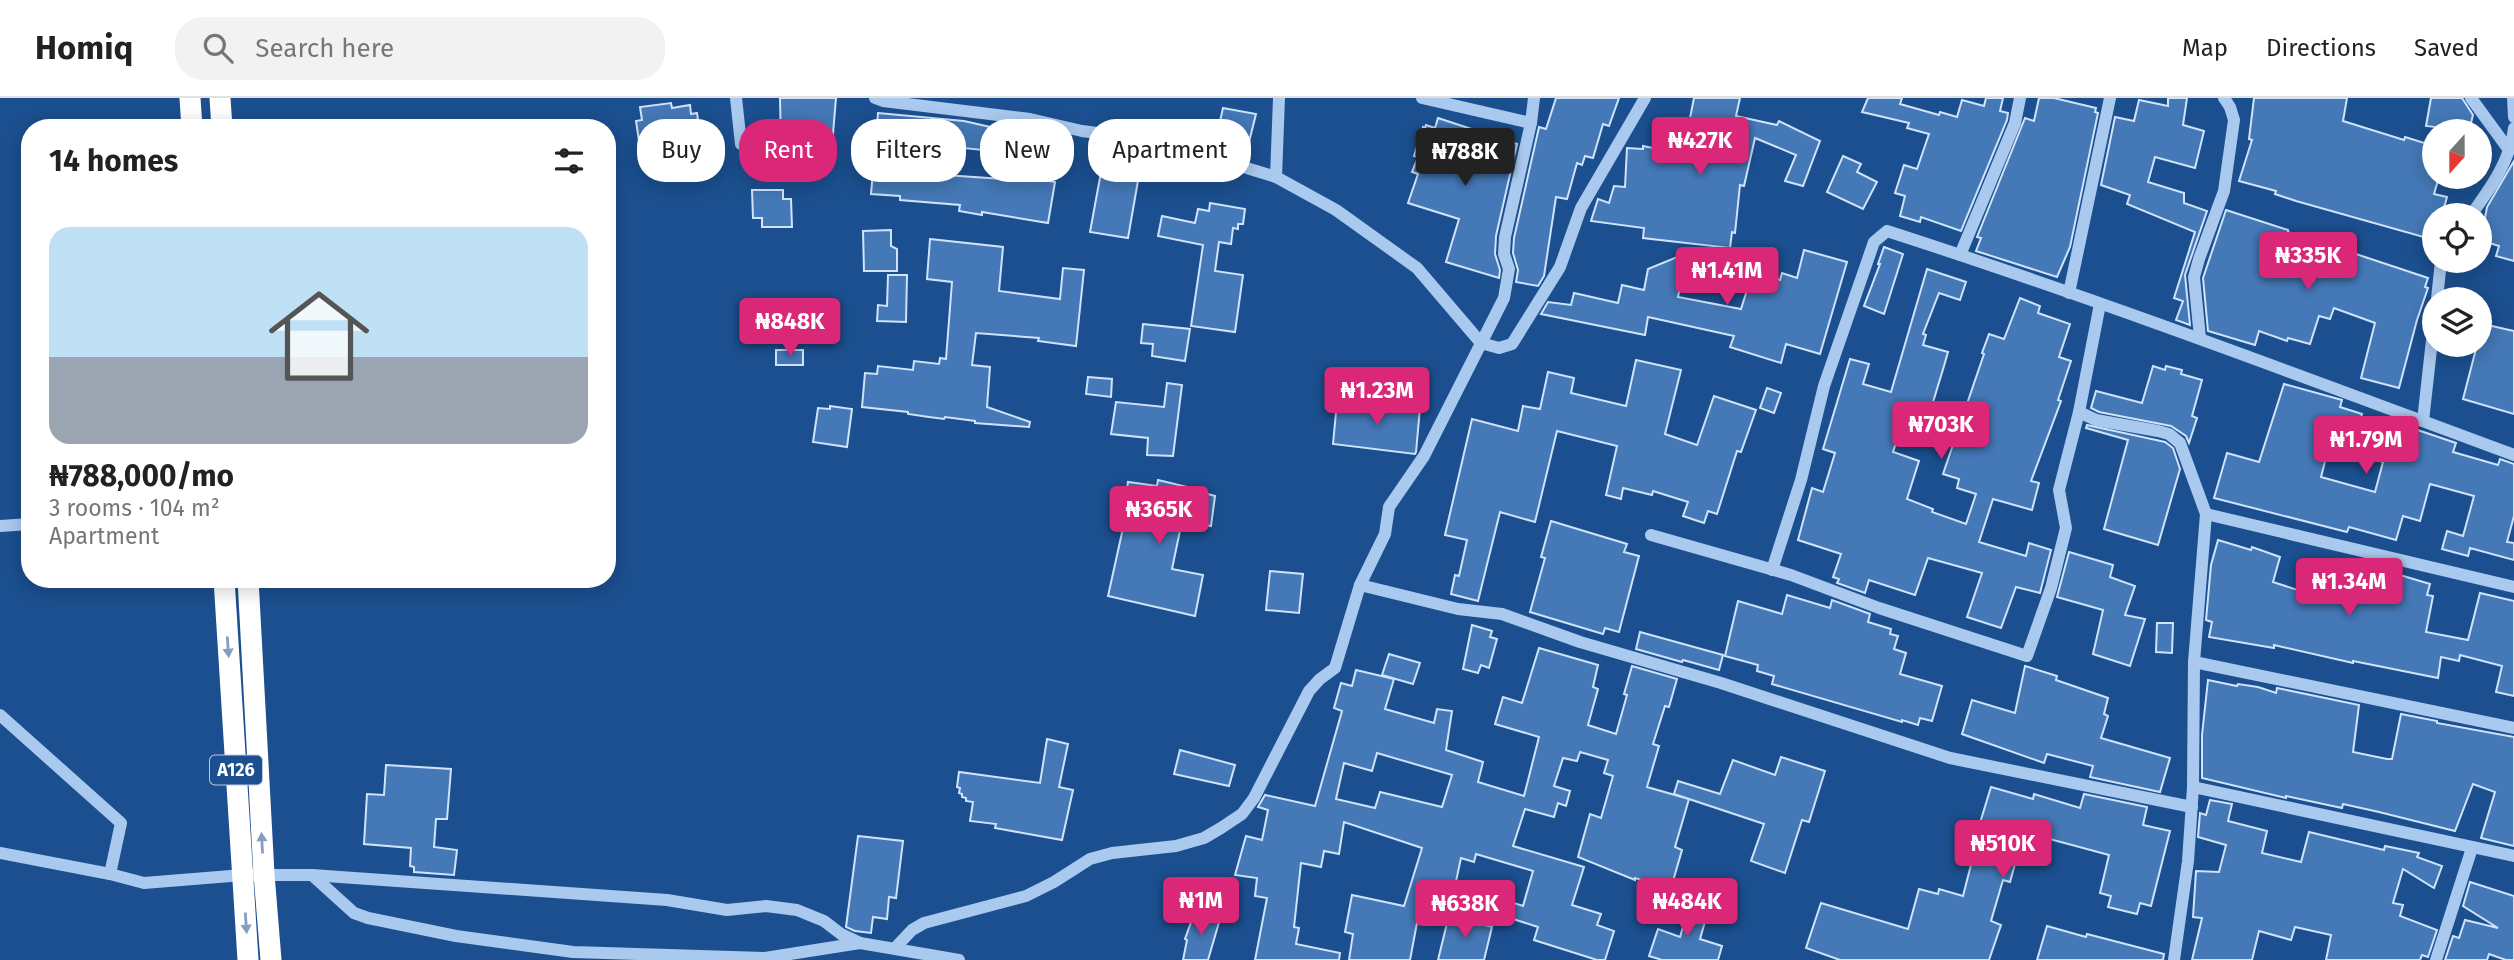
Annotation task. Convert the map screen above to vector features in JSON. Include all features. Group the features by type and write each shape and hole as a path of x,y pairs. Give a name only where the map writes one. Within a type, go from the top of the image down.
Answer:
{"highway":[{"path":"190,98 191,119"},
{"path":"219,98 221,119"},
{"name":"A126","path":"225,588 253,874 271,960"},
{"name":"A126","path":"248,588 253,874 248,960"}],"street":[{"path":"736,98 739,126"},
{"path":"876,98 1030,119 1073,129 1135,138 1178,147 1276,177 1345,216 1417,268 1481,343 1499,348 1512,344 1560,267 1581,208 1645,98"},
{"path":"1276,177 1279,98"},
{"path":"1422,98 1531,123"},
{"path":"895,948 912,930 924,923 1026,896 1090,859 1203,838 1242,814 1254,798 1309,691 1335,668 1360,585 1385,534 1389,507 1424,456 1497,314 1508,283 1509,269 1504,254 1505,237 1531,123 1534,98"},
{"path":"1960,255 2015,124 2020,98"},
{"path":"2069,293 2110,98"},
{"path":"2200,338 2194,277 2224,191 2234,120 2224,98"},
{"path":"2471,98 2508,150"},
{"path":"2513,98 2514,117"},
{"path":"2480,203 2491,187 2508,150 2514,128"},
{"path":"1772,570 1801,480 1824,386 1874,242 1887,231 2200,338 2514,454"},
{"path":"1651,535 1772,570 2027,656 2050,588 2066,528 2059,491 2079,412 2100,304"},
{"path":"2423,421 2430,357"},
{"path":"2079,412 2096,420 2169,434 2180,443 2206,514 2194,662 2192,807 2188,861 2174,960"},
{"path":"2206,514 2514,587"},
{"path":"0,526 21,525"},
{"path":"1360,585 1458,609 1502,614 1580,642 1721,682 1950,758 2192,807"},
{"path":"2194,662 2514,728"},
{"path":"0,715 121,823 110,874"},
{"path":"2193,787 2514,856"},
{"path":"2436,960 2472,848"},
{"path":"0,853 144,883 253,874 312,875 667,900 727,909 776,907 797,910 824,921 841,934 860,943"},
{"path":"312,875 354,913 368,918 456,936 573,952 765,958 860,943 959,960"}],"building":[{"path":"780,98 836,98 834,119 780,119"},
{"path":"1556,98 1619,98 1609,126 1603,124 1593,158 1585,156 1582,165 1577,163 1567,199 1556,197 1544,276 1538,286 1516,282 1518,270 1513,253 1514,238 1539,127 1546,129"},
{"path":"1694,98 1740,98 1736,116 1777,125 1779,121 1820,141 1803,186 1785,181 1796,155 1755,138 1744,186 1740,185 1735,233 1732,232 1730,248 1643,238 1644,228 1591,221 1598,199 1609,203 1614,186 1625,187 1627,148 1643,149 1643,146 1688,155"},
{"path":"1868,98 1902,98 1900,104 1957,117 1962,100 1984,106 1986,98 2003,98 2000,111 2008,113 2007,120 1961,231 1921,217 1920,222 1900,216 1905,196 1895,193 1904,165 1917,169 1929,134 1907,128 1909,123 1862,112"},
{"path":"2039,98 2054,98 2096,108 2095,112 2098,113 2070,247 2057,277 1976,251 1981,238 1977,237 2025,118 2034,121"},
{"path":"2168,98 2187,98 2183,125 2204,131 2195,168 2155,157 2148,182 2184,193 2184,203 2207,211 2185,275 2190,325 2176,320 2183,301 2174,298 2195,232 2127,204 2130,195 2101,185 2115,117 2134,121 2139,100 2168,106"},
{"path":"2254,98 2347,98 2343,121 2404,140 2405,137 2422,142 2422,189 2435,189 2434,194 2447,197 2445,203 2422,203 2422,237 2296,201 2275,194 2276,191 2239,181 2252,140 2249,139"},
{"path":"2431,98 2462,98 2473,115 2472,119 2427,119"},
{"path":"671,103 672,108 690,105 691,114 697,113 698,119 642,119 640,107"},
{"path":"1223,108 1256,114 1251,134 1251,119 1221,119"},
{"path":"878,113 942,119 877,119"},
{"path":"1438,118 1517,144 1496,236 1495,254 1500,270 1499,278 1446,262 1459,219 1408,203 1418,174 1412,172 1418,157 1414,156 1423,127 1426,125 1435,128"},
{"path":"966,121 980,125 980,150 966,148"},
{"path":"1843,156 1861,164 1857,172 1877,182 1863,209 1827,192"},
{"path":"2514,161 2514,261 2496,256 2499,246 2492,244 2492,203 2489,203"},
{"path":"966,176 980,177 980,182 1055,182 1048,223 959,211 960,205 900,200 900,196 871,194 872,182 966,182"},
{"path":"1099,182 1138,182 1128,238 1090,232"},
{"path":"752,190 783,190 783,199 791,199 792,227 762,227 762,218 753,218"},
{"path":"1210,203 1245,209 1243,224 1238,224 1238,229 1233,228 1231,244 1219,242 1215,271 1243,275 1235,332 1191,326 1203,245 1158,236 1162,216 1195,223 1198,209 1209,211"},
{"path":"2226,210 2288,230 2354,257 2356,254 2428,278 2425,287 2422,287 2422,305 2399,388 2361,378 2375,323 2334,308 2330,319 2319,316 2310,344 2288,338 2287,341 2259,331 2255,345 2208,331 2203,278"},
{"path":"891,230 891,246 897,249 897,271 864,271 863,231"},
{"path":"930,239 1003,247 999,291 1060,299 1063,268 1084,270 1076,346 1038,341 1039,338 976,333 972,365 990,367 987,407 1030,422 1029,427 975,423 862,407 865,373 877,374 878,366 913,370 914,361 939,364 940,358 946,359 952,282 927,279"},
{"path":"1884,247 1903,254 1884,314 1864,306"},
{"path":"1804,250 1847,262 1820,354 1786,344 1781,363 1730,347 1734,336 1648,317 1645,335 1541,314 1548,302 1571,305 1574,293 1618,303 1622,285 1644,290 1648,269 1687,253 1678,297 1741,309 1753,271 1780,280 1782,273 1797,278"},
{"path":"1927,269 1966,282 1960,300 1939,293 1923,334 1926,335 1923,345 1948,352 1944,366 1930,412 1908,406 1893,452 1919,461 1907,499 1933,509 1932,512 1966,524 1976,494 1957,488 1959,479 1943,474 1989,334 2004,339 2020,298 2040,306 2038,313 2070,324 2059,357 2071,361 2058,400 2061,401 2031,481 2039,483 2032,510 1993,499 1979,542 2026,556 2029,543 2051,550 2040,593 2016,587 2001,628 1967,617 1982,573 1928,558 1915,595 1869,580 1865,593 1837,583 1839,579 1833,577 1841,554 1798,540 1812,488 1823,492 1835,453 1823,449 1850,359 1869,364 1863,384 1891,392"},
{"path":"888,275 907,275 906,322 877,321 878,305 887,306"},
{"path":"1143,324 1190,329 1185,361 1152,356 1153,344 1141,343"},
{"path":"2492,326 2514,331 2514,414 2463,399 2474,357 2492,357"},
{"path":"776,350 803,350 803,365 776,365"},
{"path":"1636,360 1681,370 1665,434 1697,445 1714,396 1756,410 1741,452 1737,451 1717,514 1708,511 1704,523 1683,516 1688,502 1653,491 1652,495 1623,488 1621,499 1606,495 1617,446 1557,431 1535,522 1500,512 1478,601 1451,594 1455,575 1459,576 1467,540 1445,535 1472,419 1518,431 1523,406 1540,409 1548,372 1574,378 1571,393 1626,406"},
{"path":"2153,366 2165,370 2166,366 2182,370 2181,374 2202,380 2192,416 2197,418 2189,443 2186,436 2171,426 2099,412 2091,408 2096,391 2142,403"},
{"path":"1088,377 1112,379 1111,397 1086,394"},
{"path":"1167,383 1182,385 1173,456 1147,455 1148,438 1111,434 1116,402 1164,407"},
{"path":"2284,384 2342,400 2340,407 2362,414 2359,425 2391,434 2394,422 2456,443 2453,452 2498,465 2500,459 2514,464 2514,516 2507,542 2514,543 2514,560 2470,548 2468,556 2442,549 2447,531 2463,536 2474,496 2430,484 2420,521 2403,516 2396,540 2349,527 2347,532 2214,498 2227,453 2259,462","holes":["2329,446 2383,462 2375,492 2321,477"]},
{"path":"1767,388 1781,393 1774,413 1760,408"},
{"path":"1337,402 1420,408 1415,454 1333,444"},
{"path":"830,406 852,409 847,447 813,442 818,408 830,409"},
{"path":"2087,425 2165,442 2173,448 2180,469 2158,545 2104,529 2128,440 2086,428"},
{"path":"1158,480 1215,496 1211,526 1182,521 1172,569 1203,575 1195,616 1108,596 1125,519 1128,482 1157,486"},
{"path":"1551,521 1627,544 1624,552 1639,556 1619,632 1605,628 1603,634 1530,612 1545,558 1541,557"},
{"path":"2218,540 2251,550 2252,547 2280,557 2273,582 2307,593 2317,564 2367,583 2395,590 2400,575 2430,584 2427,595 2433,596 2426,632 2468,640 2480,593 2514,601 2514,696 2496,692 2502,666 2460,655 2459,661 2441,657 2438,678 2274,645 2274,648 2209,637 2212,622 2206,620 2211,565"},
{"path":"2069,552 2113,565 2110,577 2135,586 2125,615 2145,619 2130,666 2093,654 2103,610 2057,597"},
{"path":"1270,571 1303,574 1299,613 1266,610"},
{"path":"1787,595 1830,608 1832,600 1870,614 1868,622 1891,629 1890,634 1898,636 1894,649 1906,653 1900,674 1942,686 1932,721 1920,718 1918,725 1902,722 1772,684 1774,676 1757,671 1758,665 1725,656 1738,601 1782,614"},
{"path":"2157,623 2173,623 2172,653 2156,652"},
{"path":"1472,625 1492,631 1490,637 1497,639 1489,668 1481,665 1478,673 1463,669"},
{"path":"1640,632 1723,655 1719,670 1636,649"},
{"path":"1539,648 1598,665 1593,687 1598,689 1588,725 1616,734 1632,666 1677,679 1669,707 1665,706 1653,744 1659,746 1647,787 1689,799 1675,847 1682,850 1671,888 1635,880 1578,857 1590,814 1601,818 1613,776 1604,773 1608,760 1580,752 1577,761 1563,758 1554,786 1570,791 1566,806 1558,803 1554,817 1525,809 1513,846 1584,867 1572,905 1601,914 1597,925 1614,931 1605,960 1597,960 1534,940 1538,927 1491,912 1496,897 1523,906 1533,871 1476,854 1474,862 1461,858 1452,900 1423,891 1410,960 1349,960 1353,934 1345,932 1352,895 1404,906 1422,848 1344,822 1339,854 1324,851 1321,867 1301,863 1294,927 1299,928 1296,944 1340,953 1339,960 1255,960 1267,898 1255,896 1257,878 1235,875 1246,836 1262,840 1268,810 1258,807 1265,795 1315,806 1342,711 1334,708 1341,683 1352,686 1356,670 1394,679 1385,709 1434,723 1437,709 1452,711 1446,750 1483,762 1478,782 1524,796 1539,737 1495,724 1503,697 1522,703","holes":["1377,753 1452,775 1442,807 1380,792 1375,808 1336,799 1344,763 1372,771"]},
{"path":"1389,654 1420,663 1413,684 1382,675"},
{"path":"2025,666 2057,676 2056,680 2108,698 2104,714 2108,716 2101,738 2170,758 2160,792 2090,777 2093,766 2047,754 2044,763 1962,734 1972,700 2015,713"},
{"path":"2208,680 2258,687 2276,693 2277,688 2359,705 2353,752 2387,759 2392,759 2401,714 2514,737 2514,846 2481,838 2495,792 2473,784 2455,831 2343,804 2342,808 2286,798 2202,778 2202,735"},
{"path":"1047,739 1068,744 1059,787 1073,790 1062,840 995,828 996,824 970,821 973,802 966,801 959,793 959,772 1040,783"},
{"path":"1180,750 1235,765 1229,786 1174,774"},
{"path":"1781,757 1825,771 1809,822 1802,820 1785,873 1751,861 1764,824 1674,794 1678,781 1720,794 1733,760 1775,775"},
{"path":"386,765 451,769 447,819 436,819 434,847 457,850 454,875 414,872 414,867 410,866 411,848 364,844 367,794 384,795"},
{"path":"1991,787 2033,799 2034,794 2080,808 2084,794 2147,807 2143,825 2170,831 2151,906 2140,903 2137,914 2108,907 2111,896 2100,893 2109,855 2024,832 2010,882 2003,880 1991,921 2001,925 1989,960 1840,960 1806,948 1821,903 1908,929 1919,889 1938,894 1939,889 1963,896 1975,849 1972,849"},
{"path":"2210,800 2232,804 2228,821 2267,831 2262,853 2301,862 2309,832 2384,850 2385,846 2419,853 2417,857 2442,866 2434,888 2403,869 2393,903 2403,905 2400,916 2437,930 2428,957 2422,955 2420,960 2326,960 2331,935 2295,927 2291,940 2259,931 2252,960 2192,960 2202,918 2193,917 2196,871 2219,872 2226,845 2198,837 2200,813 2206,815"},
{"path":"858,836 903,841 896,898 889,897 887,919 873,917 871,933 846,927"},
{"path":"2470,882 2514,896 2514,960 2489,954 2487,960 2445,960 2453,936 2459,938 2465,920 2498,928 2463,906"},
{"path":"1692,896 1711,901 1700,939 1722,946 1718,960 1662,960 1649,956 1658,929 1680,937"},
{"path":"1195,911 1220,919 1208,960 1183,960 1185,939"},
{"path":"1449,915 1492,927 1484,960 1438,960"},
{"path":"2047,926 2164,954 2163,960 2037,960"}]}
